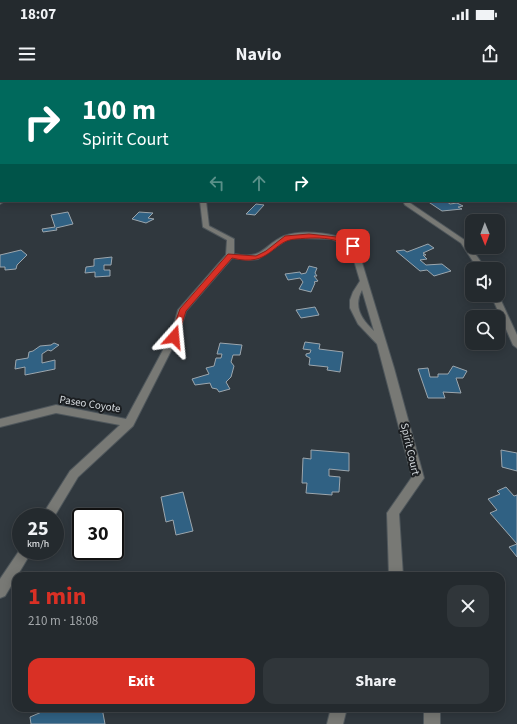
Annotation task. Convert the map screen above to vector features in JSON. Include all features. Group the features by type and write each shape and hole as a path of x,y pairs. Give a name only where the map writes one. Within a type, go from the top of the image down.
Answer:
{"street":[{"path":"53,508 74,474 129,423 174,337 182,310 230,255 231,239 206,227 203,202"},
{"path":"406,202 407,204 464,242 477,262"},
{"name":"Spirit Court","path":"230,255 239,258 257,258 269,252 287,237 309,236 335,238 353,246 418,478 392,513 396,572"},
{"path":"363,282 356,291 353,301 355,314 362,326 381,342"},
{"path":"498,302 517,345"},
{"name":"Paseo Coyote","path":"0,423 56,409 129,423"},
{"path":"12,572 20,560"},
{"path":"0,591 12,573"},
{"path":"335,724 338,712"},
{"path":"432,712 432,724"}],"building":[{"path":"428,202 447,202 450,204 457,203 463,206 458,207 462,209 442,211"},
{"path":"256,204 264,205 255,215 246,214"},
{"path":"68,212 73,224 56,228 57,230 43,232 42,229 55,227 51,215"},
{"path":"139,212 153,213 148,218 154,219 146,223 132,219"},
{"path":"428,244 434,248 423,253 426,255 423,255 427,259 420,260 426,265 442,264 451,271 434,276 427,270 420,271 396,251 404,250 407,252"},
{"path":"21,250 27,255 17,265 16,269 5,270 5,267 0,267 0,255"},
{"path":"112,257 111,265 104,265 104,270 110,270 110,276 95,277 95,272 85,273 86,267 94,266 94,259"},
{"path":"309,266 317,268 315,273 317,276 314,276 318,281 314,282 315,283 311,292 299,289 303,282 300,278 288,280 285,274 300,272 301,274 306,273"},
{"path":"315,307 319,315 301,318 296,310"},
{"path":"305,342 320,344 319,349 343,352 340,372 327,370 328,367 309,365 310,358 306,356 306,354 310,353 311,350 303,349"},
{"path":"54,343 59,345 51,351 48,350 42,354 42,363 55,360 55,369 25,375 25,367 15,369 16,360 28,358 29,352 40,346 51,345"},
{"path":"220,343 242,345 240,355 233,355 231,362 234,366 231,377 226,382 230,389 219,392 217,389 212,388 210,383 195,385 192,379 209,374 206,368 214,366 216,358 221,358 222,354 217,354"},
{"path":"453,366 467,371 463,378 456,378 461,393 443,392 445,398 428,398 418,369 428,368 430,377 438,377 438,374 448,374"},
{"path":"311,450 349,453 349,471 329,469 329,476 340,477 339,492 332,492 332,495 306,493 307,483 302,483 303,458 311,459"},
{"path":"501,450 517,453 517,471 502,467"},
{"path":"506,487 514,496 517,495 517,544 490,513 497,510 488,499 500,494 497,491"},
{"path":"183,492 193,531 176,535 173,520 166,522 161,497"},
{"path":"517,544 517,557 509,547"},
{"path":"42,712 103,712 105,724 31,724 30,717"}],"route":[{"path":"174,337 182,310 230,255 239,258 257,258 269,252 287,237 309,236 335,238 353,246"}]}
